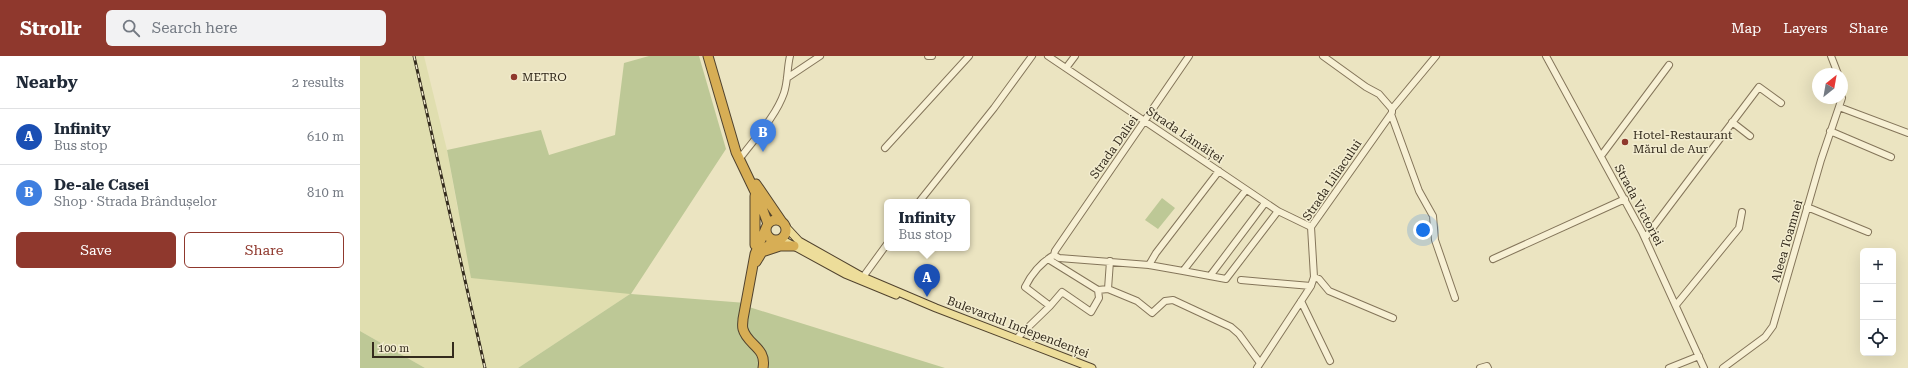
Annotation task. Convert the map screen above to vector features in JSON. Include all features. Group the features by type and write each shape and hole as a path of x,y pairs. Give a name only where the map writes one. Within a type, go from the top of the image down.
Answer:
{"highway":[{"name":"Bulevardul Independenței","path":"708,56 736,152 755,193 767,226"},
{"name":"Bulevardul Independenței","path":"733,142 758,188 784,224"},
{"path":"755,193 758,253"},
{"path":"758,253 778,240 786,232 784,224 776,220 767,226 752,270 743,319 743,329 760,350 764,359 763,368"},
{"path":"767,226 767,235 778,240"},
{"path":"758,253 780,246 794,246"}],"main road":[{"name":"Bulevardul Independenței","path":"784,224 799,241 863,277 936,308"},
{"name":"Bulevardul Independenței","path":"778,240 794,246 860,281 936,308 1092,368"}],"street":[{"path":"741,157 779,103 784,92 790,56"},
{"path":"787,78 820,56"},
{"path":"885,148 969,56"},
{"path":"921,199 990,113 1032,56"},
{"name":"Strada Lămâiței","path":"1048,56 1278,211 1311,227"},
{"path":"1066,68 1075,56"},
{"name":"Strada Daliei","path":"1055,253 1189,56"},
{"path":"1323,56 1378,94 1392,112 1419,191 1433,216 1435,240 1455,298"},
{"name":"Strada Liliacului","path":"1258,365 1311,286 1314,277 1311,227 1392,112 1436,56"},
{"name":"Strada Victoriei","path":"1546,56 1645,238 1704,368"},
{"path":"1831,56 1836,68"},
{"path":"1600,156 1670,65"},
{"path":"1645,238 1759,87 1781,103"},
{"name":"Aleea Toamnei","path":"1723,368 1765,337 1773,326 1807,207 1830,131 1840,104"},
{"path":"1839,107 1908,133"},
{"path":"1732,122 1750,136"},
{"path":"1830,131 1891,158"},
{"path":"1149,265 1156,252 1218,171"},
{"path":"1183,271 1246,190"},
{"path":"1493,258 1625,199"},
{"path":"1210,276 1266,203"},
{"path":"1807,207 1868,232"},
{"path":"1050,306 1025,287 1030,277 1043,262 1055,253 1059,258 1149,265 1226,279 1278,211"},
{"path":"1676,305 1739,228 1742,212"},
{"path":"863,277 884,248"},
{"path":"1048,259 1098,290 1108,289 1137,301 1152,312 1165,301 1173,300 1223,322 1239,334 1258,365"},
{"path":"1108,289 1110,261"},
{"path":"1314,277 1319,279 1329,291 1393,318"},
{"path":"1242,280 1311,286"},
{"path":"1016,339 1050,306 1062,292 1091,312 1099,298 1098,290"},
{"path":"1301,301 1330,361"},
{"path":"1669,368 1699,356"},
{"path":"1480,368 1487,366 1488,368"}],"shaded area":[{"path":"360,56 424,56 447,150 458,211 630,294 518,368 425,368 360,331"}],"green space":[{"path":"649,56 699,56 726,149 631,294 746,303 749,307 945,368 518,368 630,294 471,278 447,150 541,130 549,155 615,135 624,63"},
{"path":"1162,198 1175,208 1158,229 1145,220"},
{"path":"360,331 425,368 360,368"}],"railway":[{"path":"414,56 485,368"}],"place":[{"name":"METRO","path":"514,77"},
{"name":"Hotel-Restaurant Mărul de Aur","path":"1625,142"},
{"name":"De-ale Casei","path":"763,152"},
{"name":"Infinity","path":"927,297"}]}
